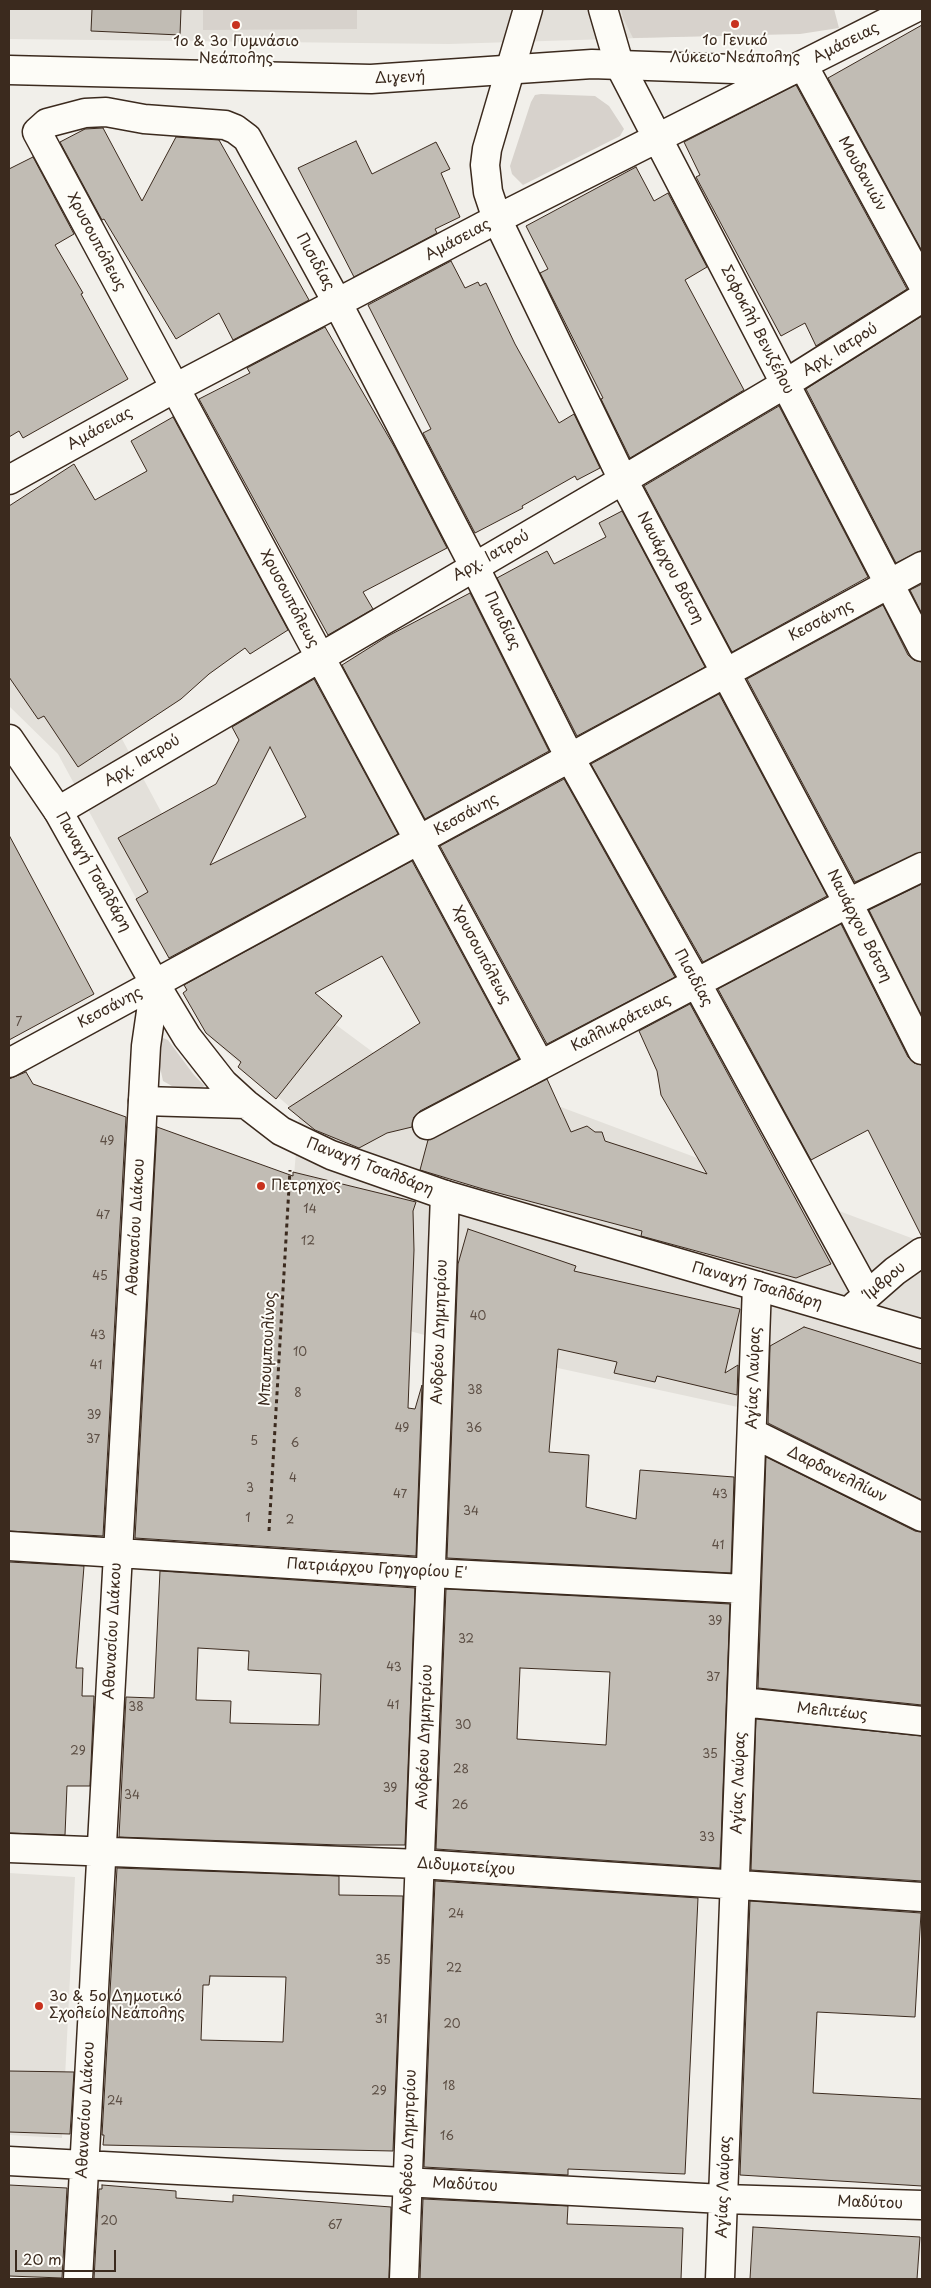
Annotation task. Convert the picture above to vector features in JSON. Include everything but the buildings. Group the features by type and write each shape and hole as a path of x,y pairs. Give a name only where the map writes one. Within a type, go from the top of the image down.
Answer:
{"street":[{"name":"Ναυάρχου Βότση","path":"528,9 491,131 486,165 488,192 497,220 623,480 848,903 922,1050"},
{"name":"Σοφοκλή Βενιζέλου","path":"602,9 619,64 922,647"},
{"name":"Αμάσειας","path":"10,476 657,137 913,9"},
{"name":"Διγενή","path":"9,70 371,80 619,64 797,68"},
{"name":"Μουδανιών","path":"797,68 922,283"},
{"name":"Πισιδίας","path":"37,132 47,123 97,112 144,119 225,125 235,129 247,138 338,304 474,566 570,758 697,984 858,1303"},
{"name":"Χρυσουπόλεως","path":"37,132 540,1065"},
{"name":"Αρχ. Ιατρού","path":"58,810 786,384 922,298"},
{"name":"Κεσσάνης","path":"9,1062 922,566"},
{"name":"Παναγή Τσαλδάρη","path":"9,739 58,810 155,984 202,1057 223,1083 246,1104 292,1137 338,1158 445,1195 757,1286 858,1303 922,1334"},
{"name":"Καλλικράτειας","path":"427,1125 848,903 922,867"},
{"name":"Αθανασίου Διάκου","path":"78,2279 146,1046 155,984"},
{"path":"143,1101 246,1104"},
{"name":"Ανδρέου Δημητρίου","path":"404,2279 445,1195"},
{"name":"Ίμβρου","path":"858,1303 922,1252"},
{"name":"Αγίας Λαύρας","path":"720,2279 757,1286"},
{"name":"Δαρδανελλίων","path":"752,1433 922,1517"},
{"name":"Πατριάρχου Γρηγορίου Ε'","path":"9,1546 431,1573 746,1590"},
{"name":"Μελιτέως","path":"742,1702 922,1722"},
{"name":"Διδυμοτείχου","path":"9,1848 420,1864 922,1897"},
{"name":"Μαδύτου","path":"9,2161 723,2199 922,2205"}],"path":[{"name":"Μπουμπουλίνος","path":"267,1563 292,1137"}],"shaded area":[{"path":"9,9 828,9 800,33 449,44 9,39"},
{"path":"203,9 357,9 357,29 203,30"},
{"name":"1ο Γενικό Λύκειο Νεάπολης","path":"621,9 834,9 839,28 800,34 633,38 623,18"},
{"path":"535,95 595,96 609,106 624,129 620,136 523,185 512,174 510,166 531,102"},
{"path":"9,536 14,538 173,834 312,1007 474,1127 534,1097 922,1242 922,1447 507,1357 155,1263 163,1135 294,1176 299,1115 212,1039 58,754 9,706"},
{"path":"163,1038 168,1040 194,1075 205,1086 200,1088 172,1086 163,1081 155,1044"},
{"name":"3ο & 5ο Δημοτικό Σχολείο Νεάπολης","path":"9,1873 75,1877 62,2138 9,2135"}],"place":[{"name":"1ο Γενικό Λύκειο Νεάπολης","path":"735,24"},
{"name":"1ο & 3ο Γυμνάσιο Νεάπολης","path":"236,25"},
{"name":"Πετρηχος","path":"261,1186"},
{"name":"3ο & 5ο Δημοτικό Σχολείο Νεάπολης","path":"39,2006"}]}
